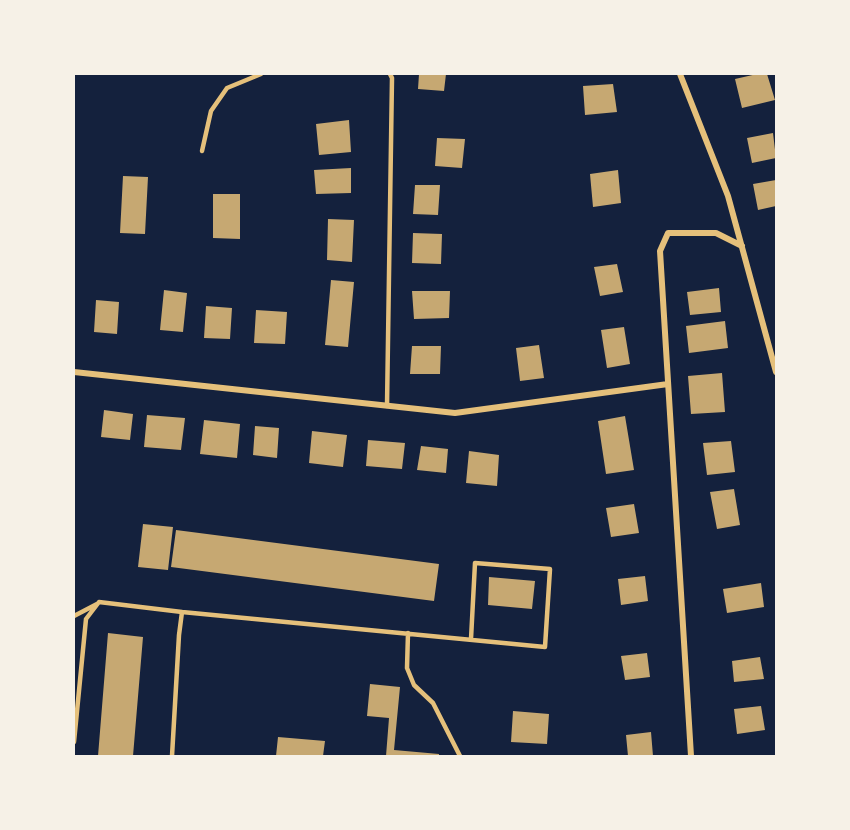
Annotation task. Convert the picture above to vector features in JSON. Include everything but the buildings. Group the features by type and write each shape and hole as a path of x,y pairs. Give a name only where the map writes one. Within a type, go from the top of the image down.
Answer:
{"street":[{"path":"680,74 728,196 777,372"},
{"path":"691,756 660,251 668,233 716,233 742,246"},
{"path":"74,372 455,413 668,384"}],"lane":[{"path":"202,151 211,111 227,88 261,74"},
{"path":"387,406 392,78 390,74"},
{"path":"74,616 99,602 545,647 550,569 475,563 471,639"},
{"path":"74,742 86,619 99,602"},
{"path":"172,756 182,612"},
{"path":"408,633 407,668 414,685 433,703 460,756"}]}
